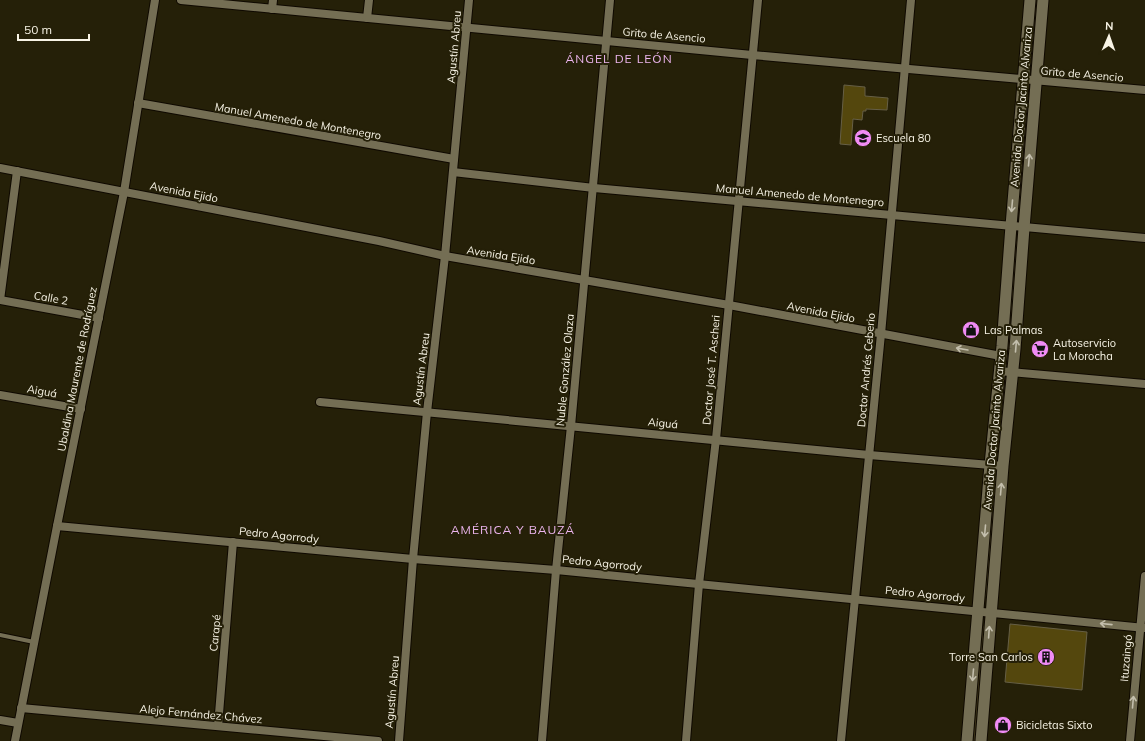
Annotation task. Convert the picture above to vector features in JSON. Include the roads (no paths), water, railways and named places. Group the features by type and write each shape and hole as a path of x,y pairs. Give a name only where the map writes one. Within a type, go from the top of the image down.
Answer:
{"main road":[{"name":"Avenida Doctor Jacinto Alvariza","path":"967,741 990,465 1001,356 1030,0"},
{"name":"Avenida Doctor Jacinto Alvariza","path":"981,741 1043,0"}],"street":[{"name":"Ubaldina Maurente de Rodríguez","path":"15,741 124,192 154,0"},
{"name":"Grito de Asencio","path":"181,0 752,55 1145,90"},
{"path":"272,9 273,0"},
{"path":"367,18 369,0"},
{"name":"Agustín Abreu","path":"399,741 427,412 445,256 469,0"},
{"name":"Nuble González Olaza","path":"542,741 556,570 594,188 610,0"},
{"name":"Doctor José T. Ascheri","path":"686,741 699,584 716,440 758,0"},
{"name":"Doctor Andrés Ceberio","path":"842,741 854,599 881,334 911,0"},
{"name":"Manuel Amenedo de Montenegro","path":"138,103 454,159"},
{"name":"Avenida Ejido","path":"0,168 379,240 445,256 729,305 1001,356"},
{"path":"0,300 17,171"},
{"name":"Manuel Amenedo de Montenegro","path":"453,172 594,188 1145,238"},
{"name":"Calle 2","path":"0,300 99,318"},
{"path":"999,370 1145,384"},
{"name":"Aiguá","path":"0,395 81,409"},
{"name":"Aiguá","path":"320,402 869,455 1003,466"},
{"name":"Pedro Agorrody","path":"57,526 414,559 556,570 1143,627"},
{"name":"Carapé","path":"218,726 233,542"},
{"name":"Ituzaingó","path":"1130,741 1143,627 1145,576"},
{"name":"Alejo Fernández Chávez","path":"21,708 378,741"},
{"path":"0,720 18,724"}],"lane":[{"path":"0,635 34,642"}],"place":[{"name":"Escuela 80","path":"863,138"},
{"name":"Las Palmas","path":"971,330"},
{"name":"Autoservicio La Morocha","path":"1040,349"},
{"name":"Torre San Carlos","path":"1046,657"},
{"name":"Bicicletas Sixto","path":"1003,725"}],"district":[{"name":"ÁNGEL DE LEÓN","path":"619,58"},
{"name":"AMÉRICA Y BAUZÁ","path":"513,529"}]}
